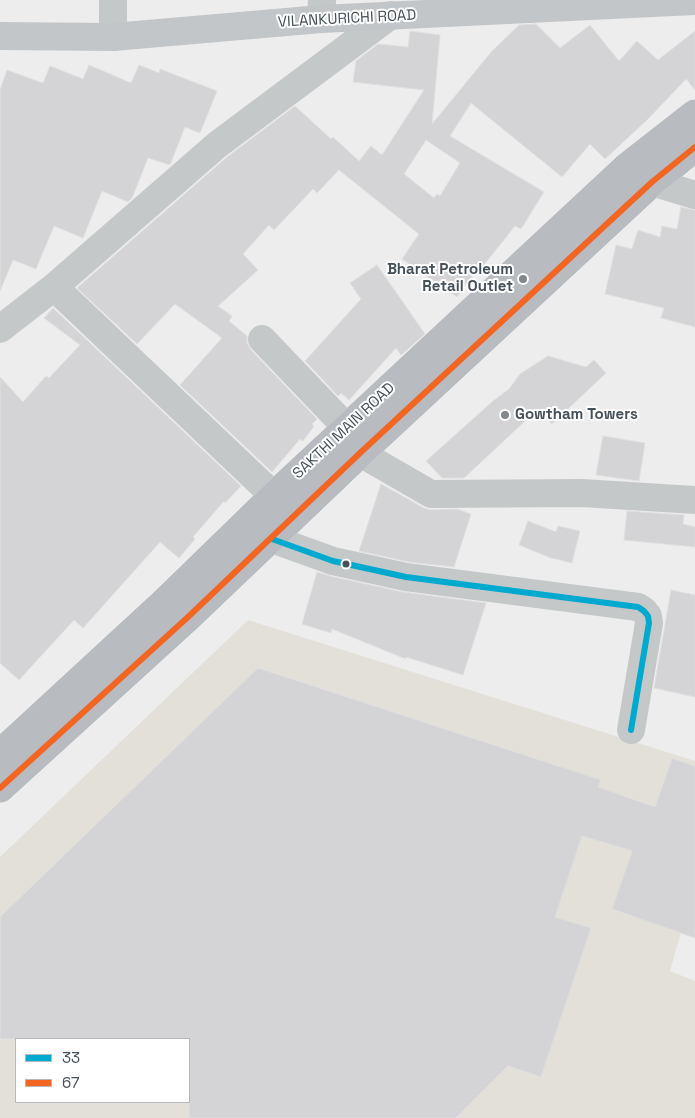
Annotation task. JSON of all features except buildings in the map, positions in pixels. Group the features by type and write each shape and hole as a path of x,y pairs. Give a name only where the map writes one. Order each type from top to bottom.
{"highway":[{"name":"SAKTHI MAIN ROAD","path":"0,754 166,602 274,496 626,168 695,114"},
{"path":"0,788 272,539 360,452 652,182 695,147"}],"main road":[{"name":"VILANKURICHI ROAD","path":"0,36 113,36 322,9 391,16 626,2 695,1"}],"street":[{"path":"113,0 113,36"},
{"path":"0,329 54,287 217,145 391,16"},
{"path":"652,182 695,195"},
{"path":"54,287 274,496"},
{"path":"262,339 347,428 360,452 431,494 582,493 695,500"},
{"path":"272,539 333,561 406,577 638,607 644,610 648,616 649,623 631,730"}],"shaded area":[{"path":"248,620 695,761 695,882 670,971 695,981 695,1118 0,1118 0,857"}],"transit line":[{"name":"67","path":"0,788 188,617 360,453 652,182 695,147"},
{"name":"33","path":"272,539 333,561 406,577 638,607 648,616 649,623 631,730"}],"place":[{"name":"Bharat Petroleum Retail Outlet","path":"523,279"},
{"name":"Gowtham Towers","path":"505,415"}]}
